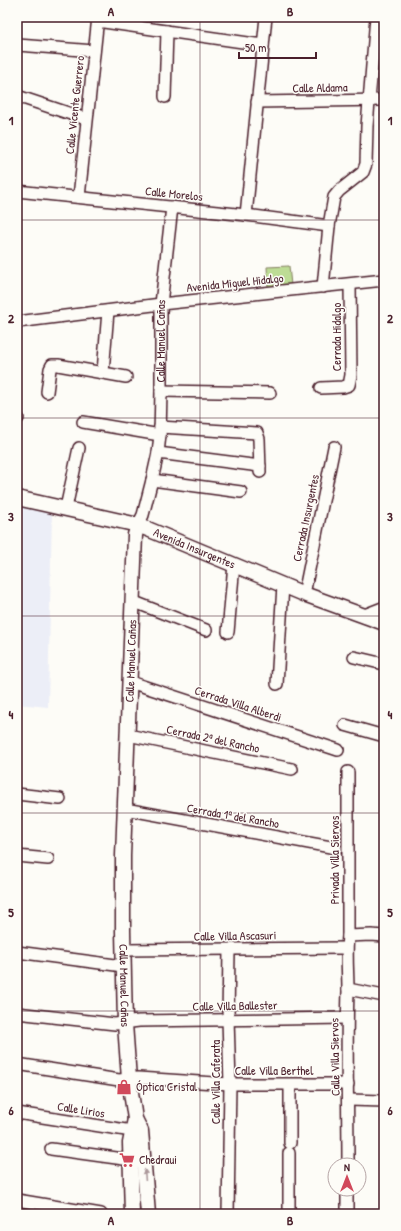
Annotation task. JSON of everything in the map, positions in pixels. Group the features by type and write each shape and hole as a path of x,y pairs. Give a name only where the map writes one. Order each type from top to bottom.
{"street":[{"path":"246,215 266,17"},
{"path":"323,287 329,226 334,197 339,191 363,172 364,168 376,17"},
{"path":"97,19 263,45"},
{"name":"Calle Vicente Guerrero","path":"78,196 97,19"},
{"path":"165,97 167,31"},
{"path":"18,45 94,51"},
{"path":"17,96 86,119"},
{"name":"Calle Aldama","path":"257,102 384,100"},
{"name":"Calle Morelos","path":"17,190 246,215 329,226"},
{"name":"Calle Manuel Cañas","path":"148,1214 129,1079 125,1024 123,950 125,809 135,535 143,515 158,453 161,391 161,304 172,207"},
{"name":"Avenida Miguel Hidalgo","path":"17,322 161,304 350,285 384,280"},
{"name":"Cerrada Hidalgo","path":"321,388 343,387 349,385 351,375 350,285"},
{"path":"103,372 108,311"},
{"path":"47,392 50,369 52,365 103,372 126,377"},
{"path":"161,391 270,393"},
{"path":"83,422 160,431 257,433 259,439 260,469 158,453"},
{"name":"Cerrada Insurgentes","path":"304,594 334,447"},
{"path":"66,508 79,448"},
{"path":"152,480 241,492"},
{"name":"Avenida Insurgentes","path":"17,498 138,525 304,594 384,623"},
{"path":"228,632 234,564"},
{"path":"277,684 283,585"},
{"path":"132,601 206,630"},
{"path":"366,616 384,609"},
{"path":"354,657 384,664"},
{"name":"Cerrada Villa Alberdi","path":"130,682 338,750"},
{"path":"345,725 384,736"},
{"name":"Cerrada 2ª del Rancho","path":"128,735 292,770"},
{"name":"Privada Villa Siervos","path":"346,948 348,936 348,772"},
{"path":"17,794 60,799"},
{"name":"Cerrada 1ª del Rancho","path":"125,809 336,848"},
{"path":"17,856 48,859"},
{"path":"348,936 384,936"},
{"name":"Calle Villa Ascasuri","path":"123,950 346,948"},
{"name":"Calle Villa Siervos","path":"346,948 348,989 348,1157"},
{"name":"Calle Villa Caferata","path":"228,1214 230,1084 228,1019 229,950"},
{"path":"17,952 123,966"},
{"path":"348,989 384,996"},
{"name":"Calle Villa Ballester","path":"17,1013 115,1024 125,1024 139,1020 347,1018"},
{"name":"Calle Villa Berthel","path":"17,1064 119,1080 138,1078 230,1084 348,1084"},
{"path":"289,1214 290,1085"},
{"path":"348,1100 384,1101"},
{"name":"Calle Lirios","path":"17,1113 136,1127"},
{"name":"Calle Manuel Cañas","path":"132,1214 130,1143 136,1127"},
{"path":"51,1149 131,1160"},
{"path":"347,1197 347,1214"},
{"path":"17,1200 101,1214"}],"shaded area":[{"path":"17,503 52,510 48,707 17,704"}],"green space":[{"path":"289,266 291,285 268,287 267,267"}],"place":[{"name":"Óptica Cristal","path":"124,1087"},
{"name":"Chedraui","path":"127,1160"}]}
